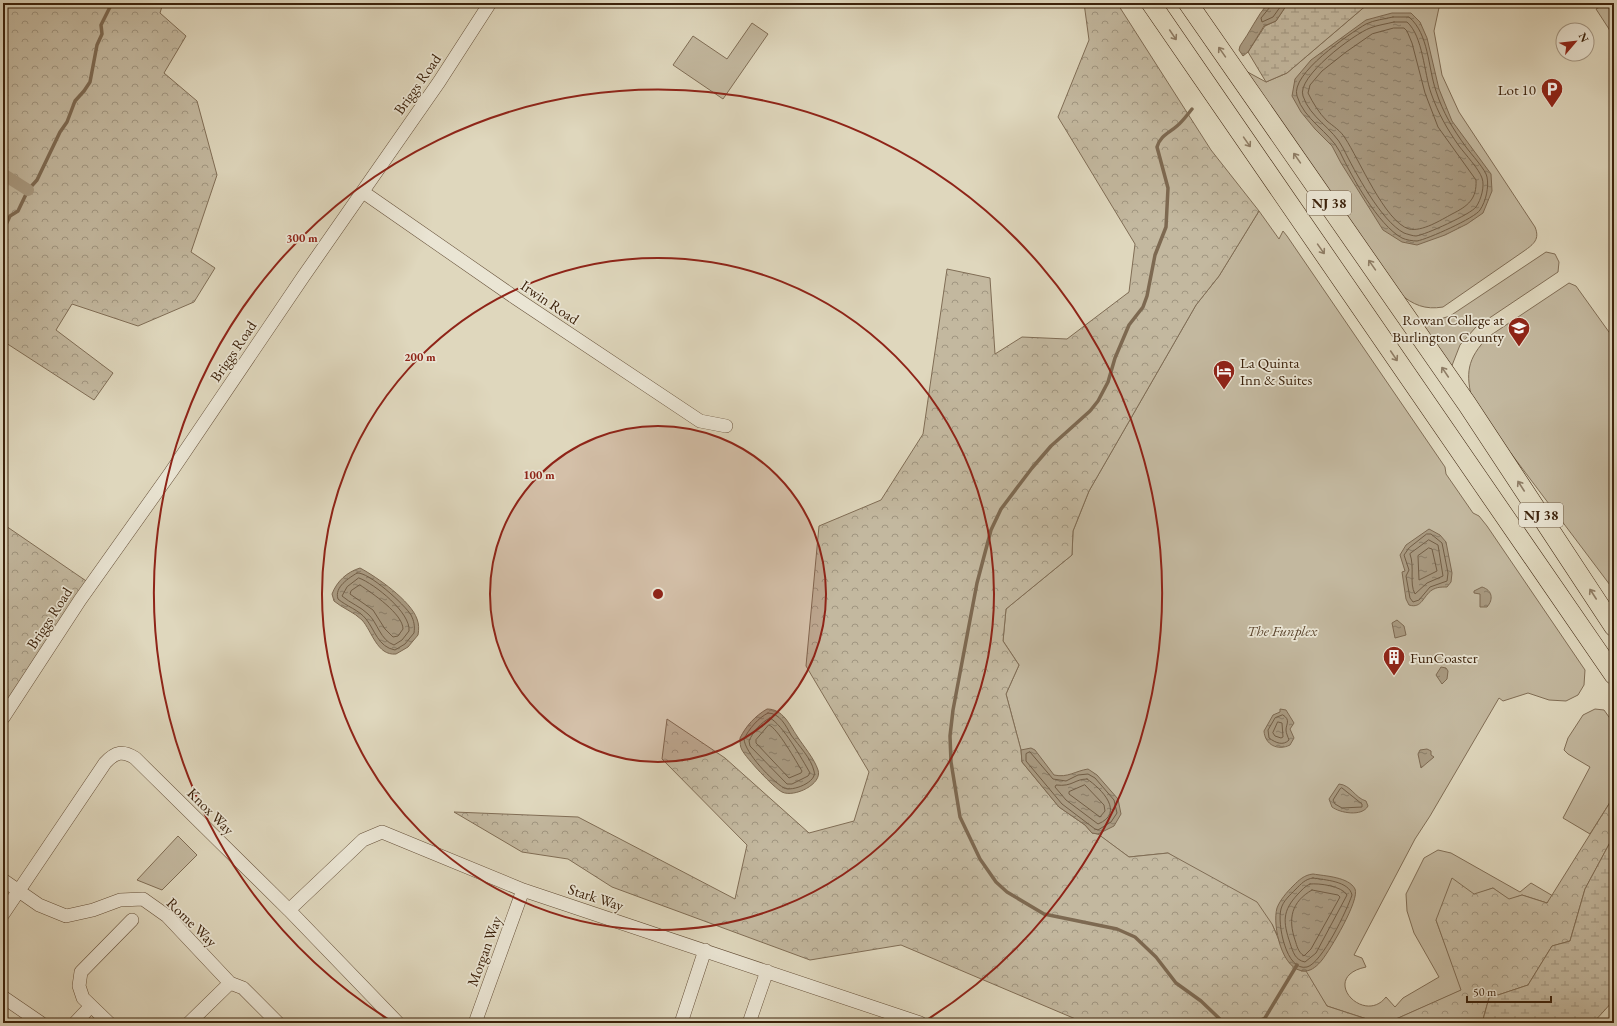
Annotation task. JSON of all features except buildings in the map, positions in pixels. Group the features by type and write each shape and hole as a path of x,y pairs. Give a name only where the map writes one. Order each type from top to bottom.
{"highway":[{"name":"NJ 38","path":"1151,3 1614,675"},
{"name":"NJ 38","path":"1188,3 1463,398 1614,627"}],"street":[{"name":"Briggs Road","path":"3,718 80,600 171,472 439,82 490,3"},
{"name":"Irwin Road","path":"363,192 517,299 700,421 726,426"},
{"name":"Knox Way","path":"18,892 105,763 111,756 120,752 128,754 135,758 289,910 398,1023"},
{"name":"Stark Way","path":"289,910 363,840 382,832 523,890 920,1023"},
{"name":"Rome Way","path":"3,880 18,892 40,905 66,916 93,910 120,900 143,899 167,916 230,983 243,988 278,1023"},
{"name":"Morgan Way","path":"475,1023 523,890"},
{"path":"3,914 18,892"},
{"path":"109,1023 82,998 79,986 81,972 132,920"},
{"path":"681,1023 705,950"},
{"path":"749,1023 767,971"},
{"path":"189,1023 230,983"},
{"path":"3,997 41,1023"},
{"path":"74,1023 91,1006"}],"green space":[{"path":"3,3 163,3 160,13 186,36 164,73 197,101 217,175 191,252 215,268 194,302 138,326 72,304 56,330 113,373 94,400 6,343 3,346 3,193 5,189 3,187"},
{"path":"1084,3 1117,3 1211,150 1259,211 1219,276 1196,305 1089,491 1073,531 1072,555 1006,609 1003,641 1019,665 1006,694 1021,750 1022,762 1059,807 1085,825 1092,833 1098,834 1129,857 1168,853 1257,902 1272,924 1281,945 1301,971 1306,971 1327,1006 1379,1023 1085,1023 901,945 810,960 612,887 568,859 522,852 454,812 578,817 735,899 747,845 662,759 667,719 725,758 809,833 854,821 869,772 806,666 819,526 881,500 923,434 947,269 990,278 995,354 1022,337 1067,339 1129,292 1135,244 1058,117 1089,40"},
{"path":"1288,3 1369,3 1287,73 1266,82 1248,52 1265,26 1276,21"},
{"path":"1369,3 1440,3 1434,31 1442,75 1459,112 1535,227 1537,235 1531,246 1443,307 1430,308 1420,306 1409,301 1399,293 1242,69 1266,82 1287,73"},
{"path":"1607,3 1614,3 1614,44 1609,29 1596,9"},
{"path":"752,23 768,34 723,99 673,65 693,36 727,59"},
{"name":"The Funplex","path":"1259,211 1279,239 1283,231 1287,236 1445,467 1446,474 1473,513 1479,516 1487,526 1585,670 1584,685 1578,695 1566,701 1549,700 1528,693 1503,701 1499,698 1415,839 1354,955 1362,958 1366,967 1352,972 1346,980 1345,989 1350,997 1357,1003 1367,1006 1377,1004 1386,997 1395,1007 1403,998 1439,977 1414,933 1407,911 1406,894 1424,858 1438,850 1451,853 1520,892 1531,883 1553,896 1547,903 1522,895 1509,900 1493,888 1474,895 1436,920 1462,990 1387,1023 1379,1023 1327,1006 1277,932 1277,935 1272,924 1168,853 1129,857 1103,838 1091,837 1021,750 1006,694 1019,665 1003,641 1006,609 1072,555 1073,531 1089,491 1196,305 1219,276"},
{"path":"1546,252 1555,254 1559,262 1558,272 1476,327 1460,345 1451,368 1418,319 1437,320 1450,316"},
{"path":"1569,283 1576,286 1614,339 1614,577 1610,585 1473,403 1470,392 1469,375 1472,360 1476,352 1488,337"},
{"path":"3,524 95,587 3,719"},
{"path":"1595,709 1604,710 1614,724 1614,796 1590,834 1563,818 1590,767 1564,750 1568,738 1583,715"},
{"path":"1614,796 1614,835 1585,889 1570,941 1552,946 1528,985 1489,998 1482,1023 1387,1023 1461,990 1436,920 1452,878 1474,894 1493,888 1509,899 1522,895 1547,903"},
{"path":"1614,835 1614,1000 1593,1023 1482,1023 1489,998 1528,985 1552,946 1570,941 1585,889"},
{"path":"178,836 197,855 162,890 137,880"}],"water":[{"path":"1268,3 1288,3 1276,21 1264,26 1248,52 1243,56 1239,50 1240,46 1260,13"},
{"path":"1392,13 1411,13 1420,22 1427,38 1439,89 1452,121 1491,174 1492,191 1483,213 1467,224 1445,235 1417,245 1402,242 1383,230 1332,146 1301,112 1292,96 1295,79 1311,60 1366,20"},
{"path":"1429,529 1440,535 1446,542 1452,573 1451,582 1447,587 1439,587 1432,590 1420,604 1413,606 1409,605 1406,599 1402,572 1405,571 1400,555 1406,545"},
{"path":"360,568 384,583 401,597 414,612 417,619 419,627 418,635 408,647 396,654 389,654 384,651 376,642 362,620 334,601 332,594 340,581 347,575"},
{"path":"1482,587 1488,590 1491,595 1491,601 1487,607 1480,607 1480,594 1474,593 1474,591"},
{"path":"1397,620 1404,626 1406,635 1395,638 1392,623"},
{"path":"1441,667 1446,668 1448,671 1447,679 1442,684 1436,675"},
{"path":"767,709 781,714 785,718 818,770 816,780 812,785 800,791 793,793 782,792 754,766 741,749 740,738 745,729 755,718"},
{"path":"1280,709 1286,710 1294,723 1290,729 1294,738 1290,745 1285,747 1273,746 1267,740 1264,731 1273,715 1280,712"},
{"path":"1031,748 1035,750 1054,775 1063,776 1088,769 1097,775 1118,799 1121,814 1114,826 1098,834 1092,833 1085,825 1059,807 1022,762 1021,750"},
{"path":"1427,749 1431,751 1431,755 1434,757 1421,768 1418,754 1420,750"},
{"path":"1339,784 1347,787 1366,801 1368,806 1361,812 1356,813 1340,811 1332,807 1329,799"},
{"path":"1313,874 1336,878 1348,882 1355,889 1355,895 1349,914 1326,955 1315,967 1305,971 1297,969 1290,964 1285,956 1280,946 1276,916 1278,905 1288,891 1302,878"}],"waterway":[{"path":"3,231 10,216 18,211 28,190 37,180 60,132 67,122 75,101 90,82 97,45 102,34 101,25 112,3"},
{"path":"1192,109 1183,120 1158,143 1157,147 1168,188 1166,227 1155,255 1147,296 1143,307 1129,325 1115,358 1108,382 1098,401 1090,411 1051,446 1032,468 1001,509 991,530 977,583 953,710 950,736 951,762 960,817 980,859 996,882 1007,892 1044,914 1117,929 1135,937 1156,957 1176,983 1201,1001 1224,1023"},
{"path":"3,174 28,190"},
{"path":"1223,1021 1261,1020 1265,1018 1297,965"},
{"path":"1610,1023 1614,1019"}],"place":[{"name":"Lot 10","path":"1552,108"},
{"name":"Rowan College at Burlington County","path":"1519,348"},
{"name":"La Quinta Inn & Suites","path":"1224,390"},
{"name":"FunCoaster","path":"1394,676"}]}
